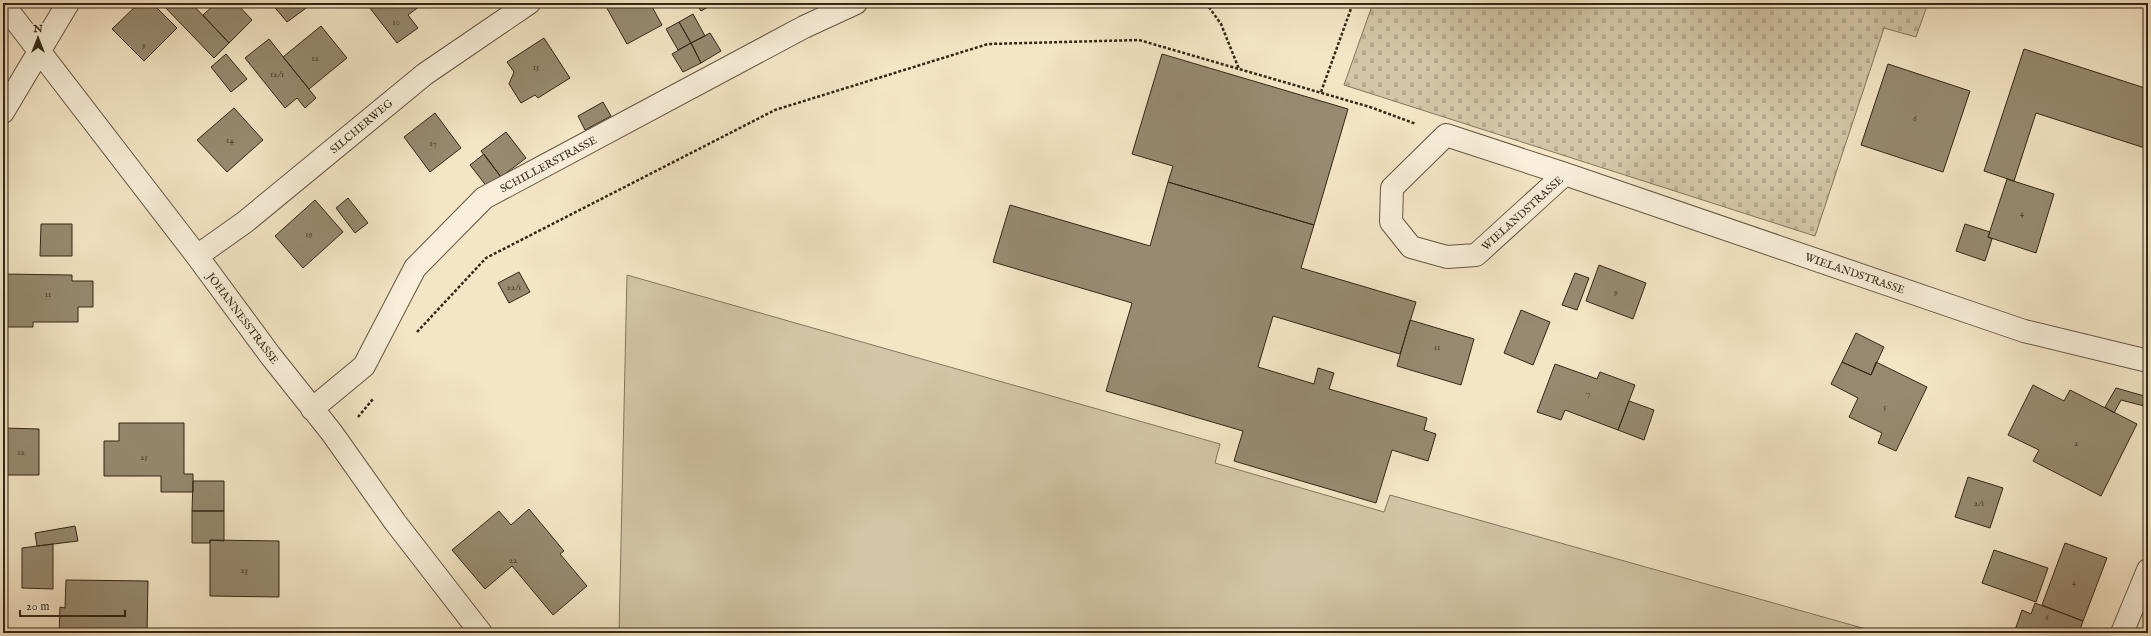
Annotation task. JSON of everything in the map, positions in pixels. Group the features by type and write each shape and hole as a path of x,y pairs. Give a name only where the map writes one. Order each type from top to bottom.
{"street":[{"path":"3,112 39,49 68,3"},
{"name":"SILCHERWEG","path":"196,256 245,222 425,74 529,3"},
{"name":"SCHILLERSTRASSE","path":"312,409 364,366 415,268 484,198 804,27 856,3"},
{"name":"JOHANNESSTRASSE","path":"3,4 39,49 335,438 395,522 481,633"},
{"name":"WIELANDSTRASSE","path":"1565,174 1476,255 1447,257 1411,247 1391,222 1392,188 1446,135 1565,174 2024,332 2148,362"},
{"path":"2122,633 2148,570"}],"path":[{"path":"1206,3 1221,24 1239,69"},
{"path":"1321,92 1353,3"},
{"path":"413,338 486,258 775,110 988,44 1139,40 1370,107 1446,135"},
{"path":"335,438 366,409 375,396"}],"green space":[{"path":"1373,3 1928,3 1916,37 1884,28 1815,236 1344,85"},
{"path":"627,275 1220,444 1215,463 1384,512 1390,495 1880,633 619,633"}],"building":[{"path":"139,3 152,3 177,28 144,61 112,29"},
{"path":"161,3 191,3 229,43 214,58"},
{"path":"216,3 236,3 252,20 229,43 203,15"},
{"path":"271,3 313,3 287,22"},
{"path":"366,3 424,3 408,15 418,28 397,43"},
{"path":"604,3 650,3 662,25 627,44"},
{"path":"696,3 715,3 701,11"},
{"path":"693,14 705,36 691,43 679,22"},
{"path":"679,22 691,43 678,50 666,29"},
{"path":"321,26 347,58 309,89 283,57"},
{"path":"710,33 721,51 701,63 691,43"},
{"path":"544,38 570,78 538,98 535,95 521,103 509,84 514,72 507,62"},
{"path":"269,39 316,98 305,108 297,98 285,108 245,58"},
{"path":"691,43 701,63 683,72 672,54"},
{"path":"2024,49 2148,89 2148,149 2036,113 2014,181 1984,171"},
{"path":"226,54 247,79 231,92 211,67"},
{"path":"1162,54 1348,109 1314,225 1168,182 1173,166 1132,154"},
{"path":"1888,64 1970,91 1943,172 1861,145"},
{"path":"603,102 611,116 585,130 578,116"},
{"path":"234,108 263,140 227,172 197,140"},
{"path":"435,113 461,148 430,172 404,137"},
{"path":"506,132 526,158 501,177 481,151"},
{"path":"484,154 501,177 488,188 470,165"},
{"path":"2007,179 2054,194 2036,253 1988,237"},
{"path":"1168,182 1314,225 1301,268 1416,302 1400,354 1273,316 1258,367 1314,384 1318,368 1334,373 1329,389 1427,418 1424,430 1436,434 1428,461 1392,450 1376,503 1234,461 1243,431 1106,391 1132,303 993,262 1010,205 1150,246"},
{"path":"348,198 368,223 355,233 336,208"},
{"path":"315,200 343,232 303,268 275,236"},
{"path":"41,224 72,224 72,256 40,256"},
{"path":"1965,224 1990,232 1988,237 1992,239 1985,261 1956,251"},
{"path":"1599,265 1646,283 1633,319 1586,301"},
{"path":"519,272 530,292 509,303 498,283"},
{"path":"1575,273 1589,278 1577,310 1562,305"},
{"path":"3,274 72,275 72,281 93,281 93,307 78,307 78,322 33,322 33,327 3,327"},
{"path":"1521,310 1550,322 1533,365 1504,353"},
{"path":"1410,320 1474,339 1461,385 1397,366"},
{"path":"1856,333 1884,347 1871,375 1842,362"},
{"path":"1842,362 1871,375 1876,362 1927,387 1896,451 1878,443 1882,433 1849,417 1858,398 1831,384"},
{"path":"1555,364 1597,379 1600,372 1635,385 1618,430 1565,410 1561,420 1537,412"},
{"path":"2033,385 2064,401 2070,390 2137,424 2101,496 2033,461 2039,450 2008,435"},
{"path":"2116,388 2148,397 2148,407 2121,400 2114,413 2105,407"},
{"path":"1629,401 1654,410 1644,440 1618,430"},
{"path":"119,423 184,423 184,474 193,474 193,492 161,492 161,476 104,476 104,441 119,441"},
{"path":"3,428 39,429 39,475 3,475"},
{"path":"1968,477 2003,488 1990,528 1955,517"},
{"path":"193,481 224,481 224,511 192,511"},
{"path":"529,509 564,551 560,554 587,586 553,615 512,566 485,589 452,550 499,511 511,525"},
{"path":"192,511 224,511 224,541 210,540 210,543 192,543"},
{"path":"75,526 78,541 37,546 35,533"},
{"path":"210,540 279,541 279,597 210,596"},
{"path":"2065,543 2107,558 2083,621 2042,605"},
{"path":"53,544 53,589 22,588 22,548"},
{"path":"1994,550 2048,568 2036,602 1982,583"},
{"path":"66,580 148,581 147,633 59,633 60,607 65,608"},
{"path":"2035,603 2083,621 2079,633 2014,633 2022,610 2031,614"}]}
